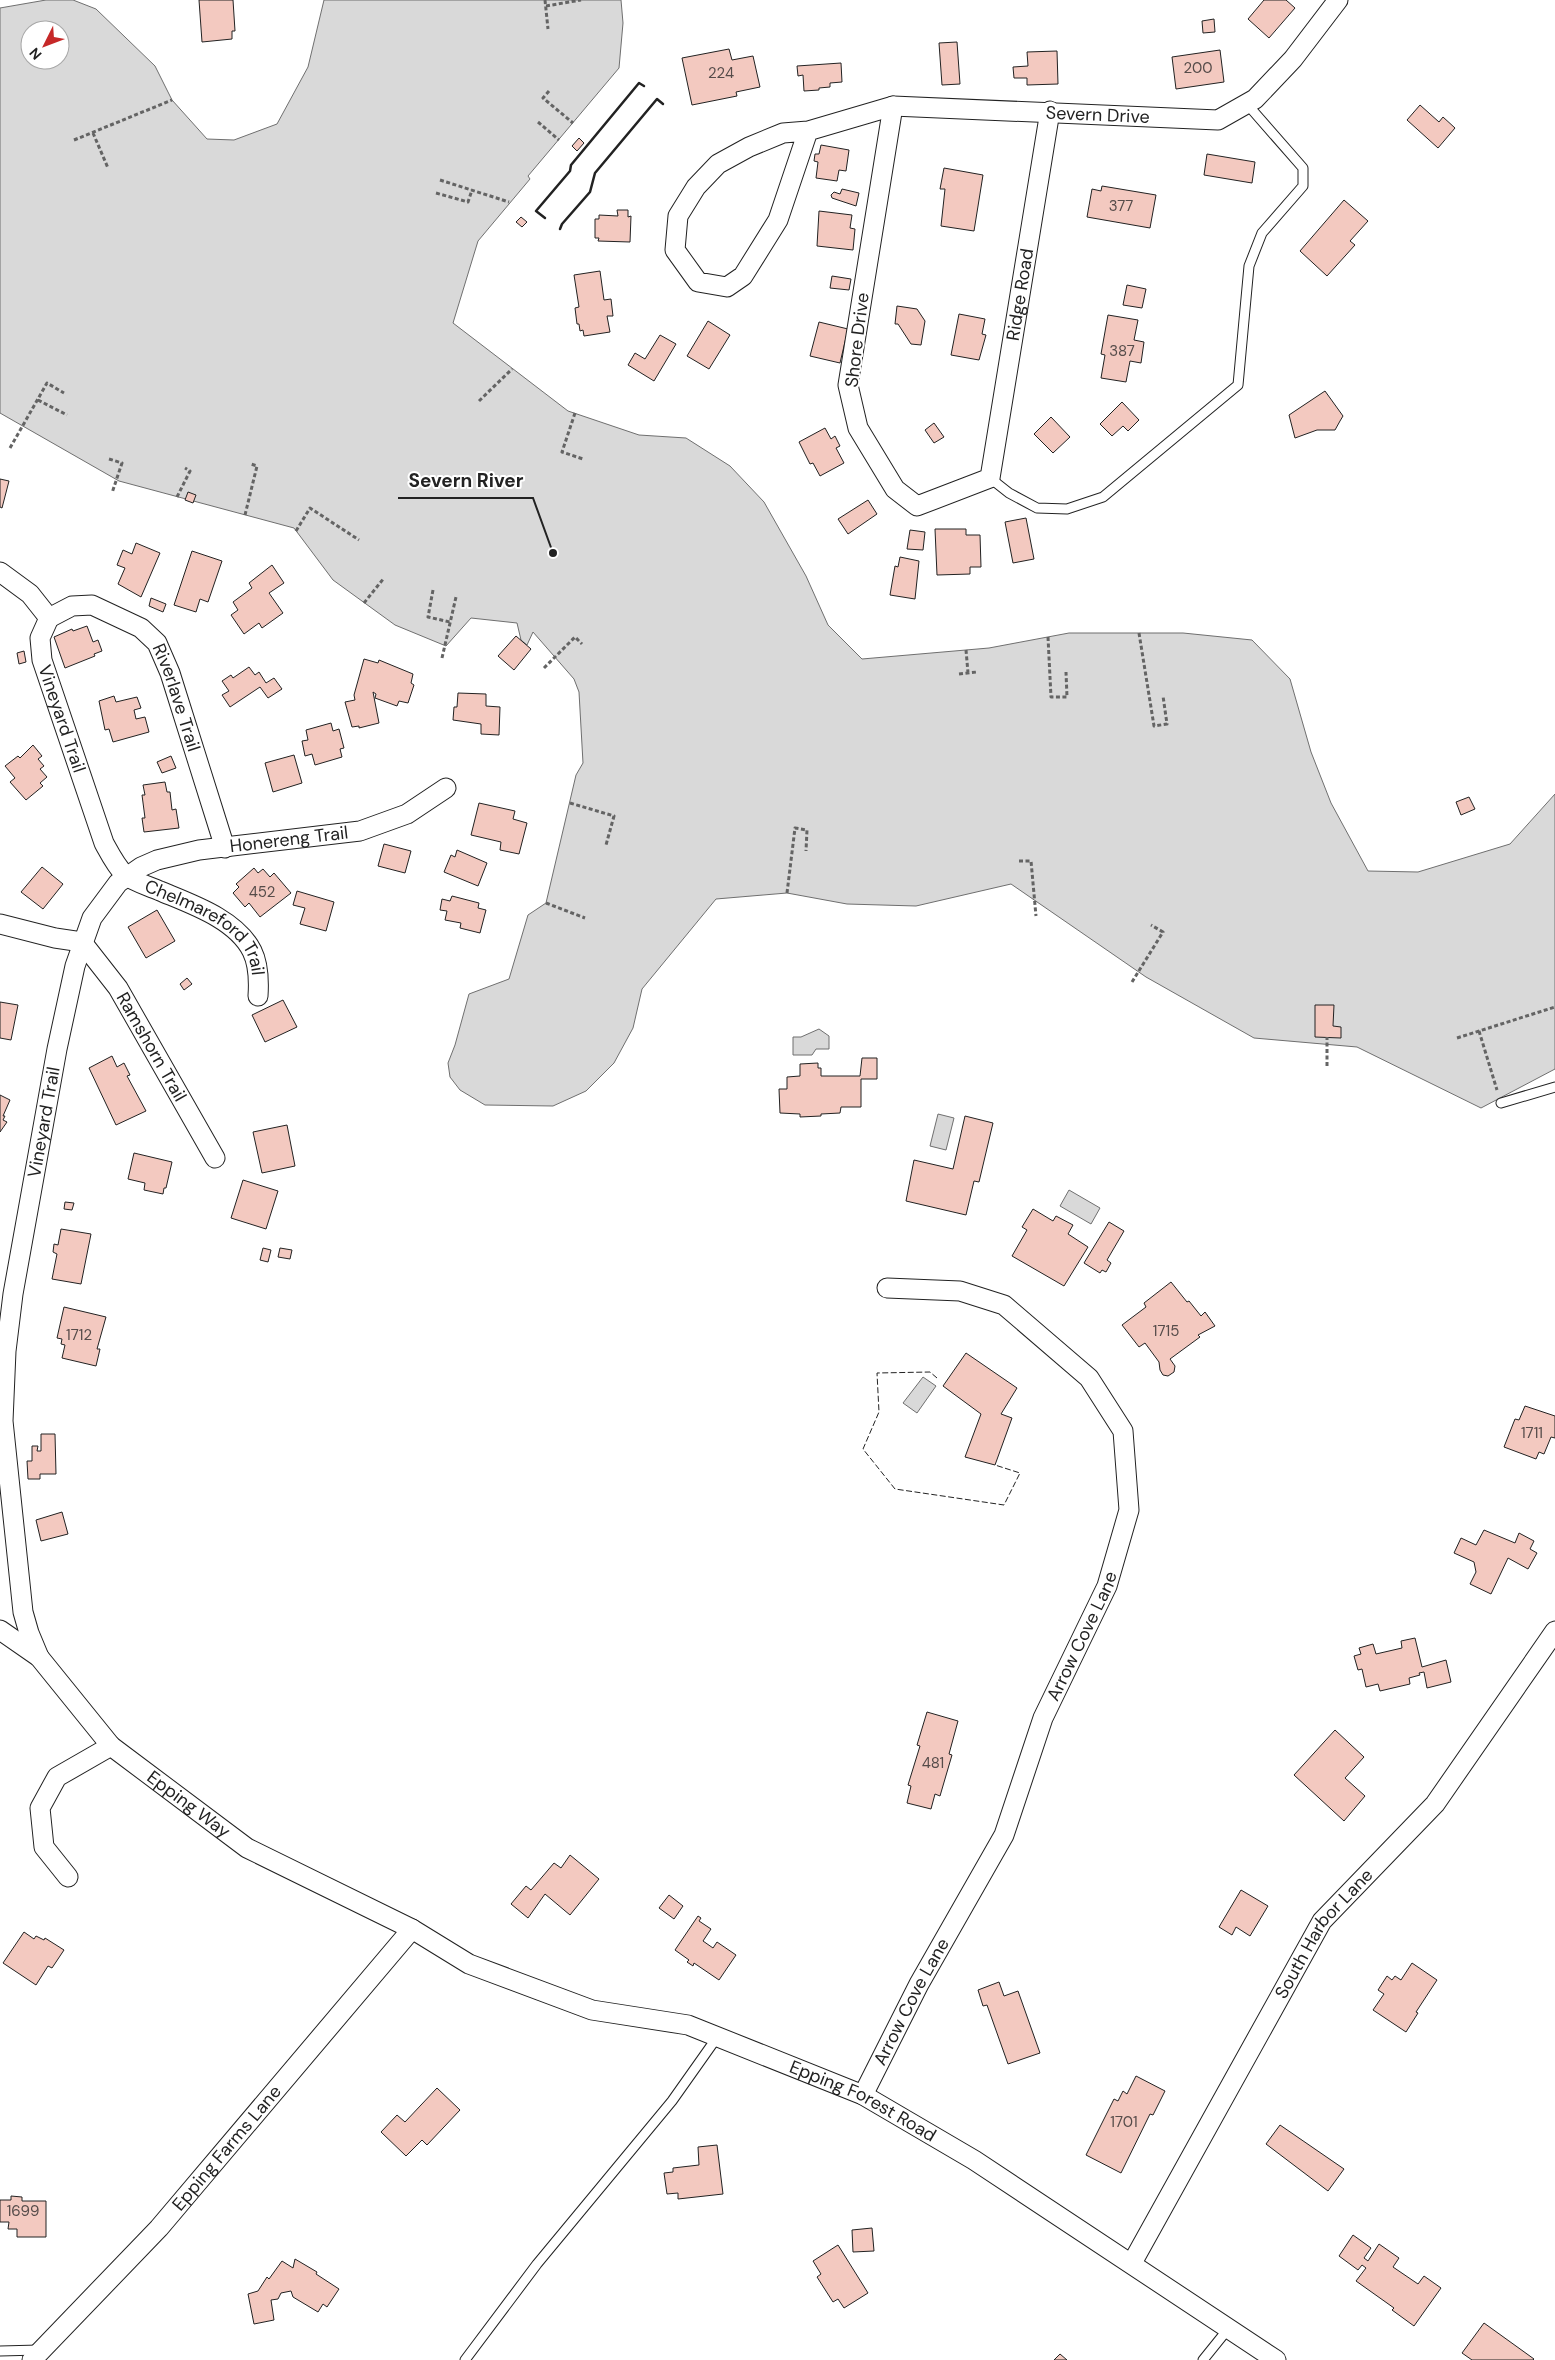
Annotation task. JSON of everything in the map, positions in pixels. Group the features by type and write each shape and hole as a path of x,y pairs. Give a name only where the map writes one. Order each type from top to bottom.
{"street":[{"name":"Severn Drive","path":"808,131 778,220 744,276 727,287 698,282 675,250 678,216 696,187 718,164 748,147 783,134 808,131 893,106 1050,111 1218,120 1255,99 1293,59 1338,0"},
{"name":"Shore Drive","path":"893,106 848,385 858,428 895,489 917,506 990,478"},
{"name":"Ridge Road","path":"990,478 1050,111"},
{"path":"0,572 30,594 49,618"},
{"name":"Riverlave Trail","path":"49,618 72,606 92,606 141,628 158,643 174,682 225,848"},
{"name":"Vineyard Trail","path":"39,1657 29,1634 23,1612 6,1461 3,1394 14,1285 57,1049 75,966 92,918 104,898 126,876 114,861 104,843 42,660 40,638 49,618"},
{"name":"Honereng Trail","path":"126,876 141,867 170,856 360,831 407,814 446,788"},
{"name":"Chelmareford Trail","path":"126,876 216,917 237,933 246,942 256,960 259,977 258,996"},
{"path":"0,924 55,938 82,942"},
{"name":"Ramshorn Trail","path":"82,942 118,988 215,1158"},
{"name":"Arrow Cove Lane","path":"863,2095 919,1984 1004,1835 1043,1718 1107,1586 1129,1510 1123,1431 1089,1378 1004,1305 960,1291 886,1288"},
{"name":"Epping Way","path":"0,1630 39,1657 111,1746 247,1848 412,1929"},
{"name":"South Harbor Lane","path":"1132,2262 1322,1921 1437,1802 1555,1631"},
{"path":"68,1877 44,1847 40,1808 57,1777 111,1746"},
{"name":"Epping Forest Road","path":"412,1929 469,1964 592,2010 688,2025 863,2095 974,2160 1132,2262 1276,2360"},
{"name":"Epping Farms Lane","path":"37,2355 159,2228 412,1929"}],"lane":[{"path":"990,478 1009,493 1037,508 1067,509 1103,497 1133,475 1238,385 1249,266 1262,233 1302,186 1303,168 1247,104"},
{"path":"1501,1103 1555,1088"},
{"path":"465,2360 543,2256 672,2101 719,2036"},
{"path":"1203,2360 1228,2329"},
{"path":"0,2351 37,2355"}],"path":[{"path":"546,0 548,29"},
{"path":"546,6 581,0"},
{"path":"549,91 543,98 573,123"},
{"path":"74,140 172,100"},
{"path":"538,122 558,140"},
{"path":"93,132 108,168"},
{"path":"440,180 509,202"},
{"path":"436,193 468,202 472,190"},
{"path":"479,400 512,369"},
{"path":"10,448 47,383 64,393"},
{"path":"38,400 67,415"},
{"path":"576,413 562,452 583,459"},
{"path":"109,459 122,463 112,493"},
{"path":"245,516 257,466 251,464"},
{"path":"177,497 190,471 185,468"},
{"path":"296,531 310,508 359,540"},
{"path":"364,603 384,578"},
{"path":"433,590 428,617 450,622"},
{"path":"442,658 456,596"},
{"path":"1139,633 1154,726 1167,724 1163,696"},
{"path":"544,668 575,637 582,644"},
{"path":"1048,637 1051,697 1067,697 1066,672"},
{"path":"966,650 968,673"},
{"path":"959,674 977,672"},
{"path":"570,803 614,816 606,845"},
{"path":"787,893 795,828 807,830 806,851"},
{"path":"1019,862 1031,861 1036,916"},
{"path":"546,903 585,918"},
{"path":"1132,982 1163,932 1151,925"},
{"path":"1457,1038 1555,1007"},
{"path":"1479,1031 1501,1103"},
{"path":"1327,1038 1327,1066"}],"shaded area":[{"path":"46,0 73,0 96,9 155,66 172,100 207,139 234,140 277,124 308,67 324,0 621,0 623,23 619,68 528,176 530,179 478,241 453,323 568,411 639,435 686,438 730,466 764,502 806,576 828,625 862,659 989,648 1069,633 1183,633 1252,640 1290,679 1311,752 1331,803 1368,871 1418,872 1510,844 1555,794 1555,1069 1481,1108 1357,1047 1254,1038 1146,977 1011,884 916,906 847,904 787,893 716,899 642,989 633,1028 614,1063 586,1091 553,1106 485,1105 460,1090 450,1077 448,1063 469,994 509,979 528,915 546,903 576,775 583,763 579,692 574,679 533,632 527,645 521,640 517,623 471,618 446,646 395,625 333,580 294,528 119,481 0,413 0,8"},
{"path":"819,1029 829,1036 829,1049 816,1049 812,1055 793,1055 793,1037 801,1037"},
{"path":"938,1114 954,1118 946,1150 930,1146"},
{"path":"1069,1190 1100,1208 1091,1224 1060,1206"},
{"path":"923,1377 936,1386 917,1413 903,1403"}],"building":[{"path":"199,0 233,0 235,31 232,31 232,39 202,42"},
{"path":"1264,0 1286,0 1295,8 1269,38 1248,19"},
{"path":"1214,19 1215,32 1203,33 1202,21"},
{"path":"957,42 960,84 942,85 939,43"},
{"path":"729,49 732,60 753,56 760,87 736,92 737,96 692,105 682,58"},
{"path":"1220,50 1224,82 1176,89 1172,57"},
{"path":"1057,51 1058,84 1027,85 1027,78 1014,78 1013,67 1028,66 1027,52"},
{"path":"841,63 842,82 830,83 830,87 819,88 819,90 804,91 803,75 798,76 797,66"},
{"path":"1420,105 1439,122 1443,117 1455,128 1438,148 1407,120"},
{"path":"579,138 584,143 577,151 572,146"},
{"path":"821,145 849,150 846,171 839,170 837,181 816,178 818,162 814,161 815,154 819,154"},
{"path":"1207,154 1255,162 1252,183 1204,175"},
{"path":"944,168 983,175 974,231 941,226 945,189 940,189"},
{"path":"1102,186 1156,195 1150,228 1087,217 1092,189 1101,191"},
{"path":"842,189 859,193 856,206 832,198 831,195 834,192 840,194"},
{"path":"1344,200 1368,221 1350,241 1355,245 1327,276 1300,251"},
{"path":"617,210 628,210 628,217 631,216 630,242 598,241 599,238 595,238 595,219 599,219 599,215 618,216"},
{"path":"819,211 852,215 850,228 855,229 853,250 817,246"},
{"path":"521,217 527,222 522,227 516,222"},
{"path":"600,271 604,300 611,299 613,316 607,316 610,332 584,336 583,330 580,331 579,324 577,324 575,308 579,307 574,275"},
{"path":"832,276 851,279 849,290 830,288"},
{"path":"1127,285 1146,289 1142,308 1123,305"},
{"path":"897,306 917,309 925,321 921,345 911,344 898,324 895,324"},
{"path":"959,314 985,319 982,334 986,335 979,360 951,355"},
{"path":"1108,315 1138,320 1134,340 1144,342 1141,363 1130,361 1126,382 1101,378 1105,355 1101,354"},
{"path":"708,321 730,335 709,369 687,356"},
{"path":"819,322 848,329 840,363 810,356"},
{"path":"660,335 676,344 654,381 628,365 635,353 645,359"},
{"path":"1325,391 1343,416 1335,430 1317,430 1295,438 1289,415"},
{"path":"1122,402 1139,420 1128,431 1123,426 1112,436 1100,424"},
{"path":"1051,417 1070,437 1053,453 1034,434"},
{"path":"934,423 944,437 934,443 925,430"},
{"path":"825,428 831,439 835,436 840,446 836,448 844,463 820,476 813,463 810,464 799,442"},
{"path":"0,479 9,481 2,508 0,507"},
{"path":"188,492 196,495 193,503 185,500"},
{"path":"868,500 877,514 848,534 838,519"},
{"path":"1026,518 1034,559 1013,563 1005,522"},
{"path":"935,529 966,529 966,535 980,535 981,567 970,567 970,574 937,575"},
{"path":"910,530 925,532 923,550 907,549"},
{"path":"136,543 160,553 141,597 118,584 125,568 117,565 123,550 132,554"},
{"path":"192,551 222,561 208,602 200,599 196,612 174,605"},
{"path":"900,557 919,561 915,599 890,595 895,566 898,567"},
{"path":"272,565 284,583 269,593 283,613 262,628 259,623 244,634 231,615 238,610 233,602 252,588 249,583"},
{"path":"151,598 166,604 163,612 149,606"},
{"path":"87,626 93,642 98,640 102,651 94,654 95,656 65,668 54,637 72,629 73,631"},
{"path":"516,636 531,649 514,670 498,656"},
{"path":"24,651 26,662 19,664 17,653"},
{"path":"364,659 378,663 379,660 413,674 411,683 414,685 408,703 399,701 397,706 375,698 376,694 373,692 379,723 359,728 359,726 352,727 345,702 355,700 354,695"},
{"path":"249,667 255,675 259,672 266,683 274,678 282,689 268,698 260,687 230,707 222,695 229,691 222,681 231,675 233,678"},
{"path":"458,693 486,694 486,706 500,707 499,735 481,734 481,724 453,720 454,707 457,707"},
{"path":"114,696 116,702 137,697 141,708 134,710 136,719 145,717 149,732 113,742 109,729 105,730 99,701"},
{"path":"331,723 333,731 339,729 344,748 340,749 342,757 315,765 312,754 305,756 302,741 308,740 306,730"},
{"path":"33,745 42,756 38,759 44,766 40,769 47,777 40,783 43,786 26,800 10,782 15,778 5,766 18,756 20,758"},
{"path":"294,755 302,783 273,792 265,763"},
{"path":"171,756 176,768 162,773 157,762"},
{"path":"165,782 167,792 170,792 172,810 176,809 179,828 144,832 142,818 145,818 142,795 145,795 143,785"},
{"path":"1469,797 1475,809 1461,815 1456,802"},
{"path":"479,803 515,811 513,819 527,823 519,854 500,850 501,842 471,835"},
{"path":"384,844 411,851 405,873 378,866"},
{"path":"457,850 487,863 478,886 444,872 451,855 455,857"},
{"path":"42,867 63,884 43,909 21,892"},
{"path":"254,868 258,873 263,869 270,877 274,873 291,893 260,917 249,903 245,907 233,893 239,887 236,884"},
{"path":"297,891 334,902 326,931 300,924 305,908 293,905"},
{"path":"452,896 479,903 478,908 486,910 480,933 460,928 461,923 445,920 447,911 440,910 442,899 450,901"},
{"path":"157,910 175,941 146,958 128,927"},
{"path":"187,978 192,984 184,990 180,984"},
{"path":"283,1000 297,1027 265,1042 252,1015"},
{"path":"0,1002 18,1005 11,1040 0,1038"},
{"path":"1315,1005 1334,1005 1333,1026 1341,1027 1341,1038 1315,1037"},
{"path":"112,1056 117,1067 124,1063 130,1075 127,1076 146,1111 116,1125 89,1068"},
{"path":"862,1058 877,1058 877,1079 861,1079 861,1107 841,1107 840,1113 821,1114 821,1116 800,1117 800,1114 780,1113 779,1089 787,1089 787,1077 800,1076 800,1064 818,1063 818,1068 821,1068 821,1076 860,1076"},
{"path":"0,1095 10,1100 3,1116 5,1116 3,1120 7,1122 0,1132"},
{"path":"965,1116 993,1123 979,1182 974,1181 966,1215 906,1201 914,1160 953,1169"},
{"path":"287,1125 295,1166 262,1173 253,1132"},
{"path":"134,1153 172,1162 163,1194 144,1190 145,1183 128,1179"},
{"path":"243,1180 278,1191 266,1229 231,1218"},
{"path":"65,1202 74,1203 72,1210 64,1209"},
{"path":"1033,1209 1053,1221 1056,1216 1073,1225 1068,1234 1088,1247 1064,1286 1012,1256 1027,1230 1022,1227"},
{"path":"1109,1222 1124,1231 1107,1260 1111,1263 1106,1272 1102,1270 1100,1273 1084,1263"},
{"path":"61,1229 91,1234 81,1284 52,1279 57,1254 53,1252 54,1244 58,1245"},
{"path":"263,1248 271,1250 268,1262 260,1260"},
{"path":"280,1248 292,1250 290,1259 278,1257"},
{"path":"1171,1282 1201,1316 1205,1312 1215,1326 1198,1335 1200,1337 1170,1359 1175,1366 1174,1372 1168,1376 1163,1375 1159,1362 1145,1343 1139,1347 1122,1325 1146,1307 1144,1303"},
{"path":"64,1307 106,1317 97,1349 100,1349 96,1366 62,1358 65,1345 61,1344 62,1339 57,1338"},
{"path":"966,1353 1017,1388 1001,1414 1012,1418 995,1465 965,1457 981,1414 943,1386"},
{"path":"1525,1406 1555,1416 1555,1438 1551,1437 1544,1454 1539,1452 1536,1459 1504,1447 1515,1419 1519,1420"},
{"path":"41,1434 55,1434 56,1474 40,1474 40,1479 28,1479 27,1461 32,1461 32,1446 38,1446 37,1451 41,1451"},
{"path":"62,1512 68,1534 41,1541 36,1520"},
{"path":"1484,1530 1515,1543 1519,1533 1534,1541 1530,1549 1537,1553 1528,1569 1508,1558 1491,1594 1470,1584 1476,1572 1474,1562 1454,1553 1461,1538 1476,1545"},
{"path":"1415,1638 1422,1667 1446,1660 1451,1682 1427,1688 1424,1672 1409,1678 1410,1684 1380,1691 1378,1684 1366,1687 1362,1669 1358,1670 1354,1656 1361,1654 1359,1648 1373,1644 1376,1654 1402,1648 1401,1641"},
{"path":"927,1712 958,1721 949,1754 952,1755 940,1796 935,1794 931,1809 907,1803 911,1786 908,1785 920,1746 917,1745"},
{"path":"1335,1730 1364,1757 1345,1778 1365,1796 1344,1821 1294,1775"},
{"path":"570,1855 599,1879 570,1915 545,1894 528,1918 511,1904 526,1886 531,1890 554,1863 561,1868"},
{"path":"1241,1890 1268,1906 1250,1936 1236,1927 1232,1935 1219,1927"},
{"path":"669,1895 683,1906 674,1919 659,1908"},
{"path":"698,1916 701,1918 699,1921 711,1929 703,1941 713,1948 717,1942 736,1955 719,1980 694,1963 693,1966 687,1962 689,1960 675,1950"},
{"path":"24,1932 34,1939 36,1936 44,1940 45,1938 64,1950 52,1968 48,1966 36,1985 3,1963"},
{"path":"1412,1963 1437,1980 1416,2012 1418,2013 1406,2032 1373,2010 1384,1994 1378,1990 1387,1976 1392,1980 1395,1976 1401,1980"},
{"path":"999,1982 1004,1996 1018,1991 1040,2053 1008,2064 987,2005 983,2006 978,1990"},
{"path":"1136,2076 1165,2091 1153,2115 1150,2114 1121,2173 1086,2155 1114,2099 1118,2101 1123,2091 1127,2094"},
{"path":"437,2088 460,2110 427,2145 422,2140 406,2156 381,2132 397,2115 405,2122"},
{"path":"1280,2125 1344,2169 1328,2191 1266,2144"},
{"path":"717,2145 723,2194 678,2199 678,2193 667,2194 664,2173 673,2172 673,2168 699,2165 698,2147"},
{"path":"11,2196 22,2197 22,2201 46,2201 46,2237 17,2237 17,2229 8,2229 9,2222 0,2222 0,2200 11,2200"},
{"path":"872,2228 874,2251 853,2252 852,2230"},
{"path":"1353,2235 1371,2248 1364,2258 1368,2261 1379,2244 1399,2258 1393,2267 1418,2284 1424,2276 1441,2288 1414,2326 1392,2310 1394,2308 1356,2281 1366,2268 1362,2265 1358,2270 1339,2256"},
{"path":"838,2245 868,2293 844,2308 838,2299 833,2302 817,2277 821,2274 813,2261"},
{"path":"295,2259 317,2272 316,2274 339,2289 327,2307 323,2304 318,2312 293,2297 291,2291 281,2293 278,2299 271,2300 274,2320 254,2324 248,2294 258,2291 267,2277 269,2279 282,2261 293,2268"},
{"path":"1484,2323 1534,2359 1472,2360 1462,2353"},
{"path":"1060,2354 1067,2360 1054,2360"}],"fence":[{"path":"937,1378 930,1372 877,1373 879,1412 863,1449 895,1489 1004,1505 1020,1473 995,1465"}],"wall":[{"path":"545,218 536,211 570,171 571,165 639,83 644,86"},
{"path":"560,229 562,224 590,192 595,173 657,99 663,104"}],"place":[{"name":"Severn River","path":"553,553"}]}
